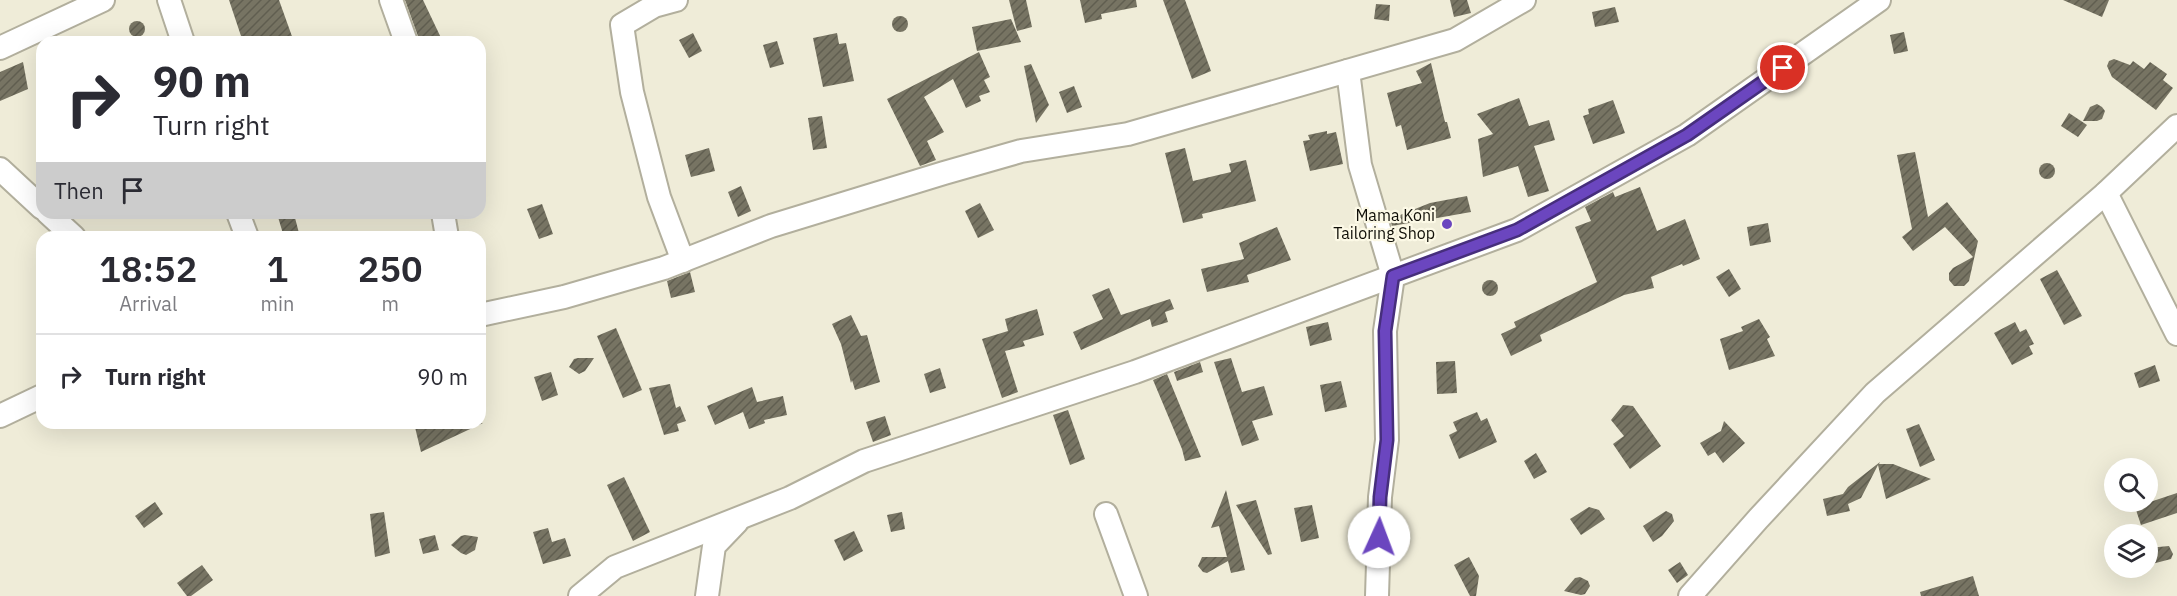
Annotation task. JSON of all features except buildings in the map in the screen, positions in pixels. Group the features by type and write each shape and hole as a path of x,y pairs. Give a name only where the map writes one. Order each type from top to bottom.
{"street":[{"path":"0,48 103,0"},
{"path":"170,0 181,36"},
{"path":"391,0 403,36"},
{"path":"676,0 654,6 622,25 633,92 659,197 682,261"},
{"path":"486,314 564,297 682,261 771,226 1021,151 1128,134 1455,40 1524,0"},
{"path":"580,596 615,567 790,498 864,461 1135,372 1517,230 1687,135 1879,0"},
{"path":"1348,71 1360,165 1393,276 1385,331 1387,440 1380,497 1377,596"},
{"path":"1690,596 1875,393 2106,193 2177,126"},
{"path":"0,170 36,203"},
{"path":"2106,193 2177,334"},
{"path":"54,219 68,231"},
{"path":"0,416 36,399"},
{"path":"1106,514 1136,596"},
{"path":"707,596 714,546 742,517"}],"place":[{"name":"Mama Koni Tailoring Shop","path":"1447,224"}],"route":[{"path":"1379,537 1380,497 1387,440 1385,331 1393,276 1517,230 1687,135 1783,68"}]}
